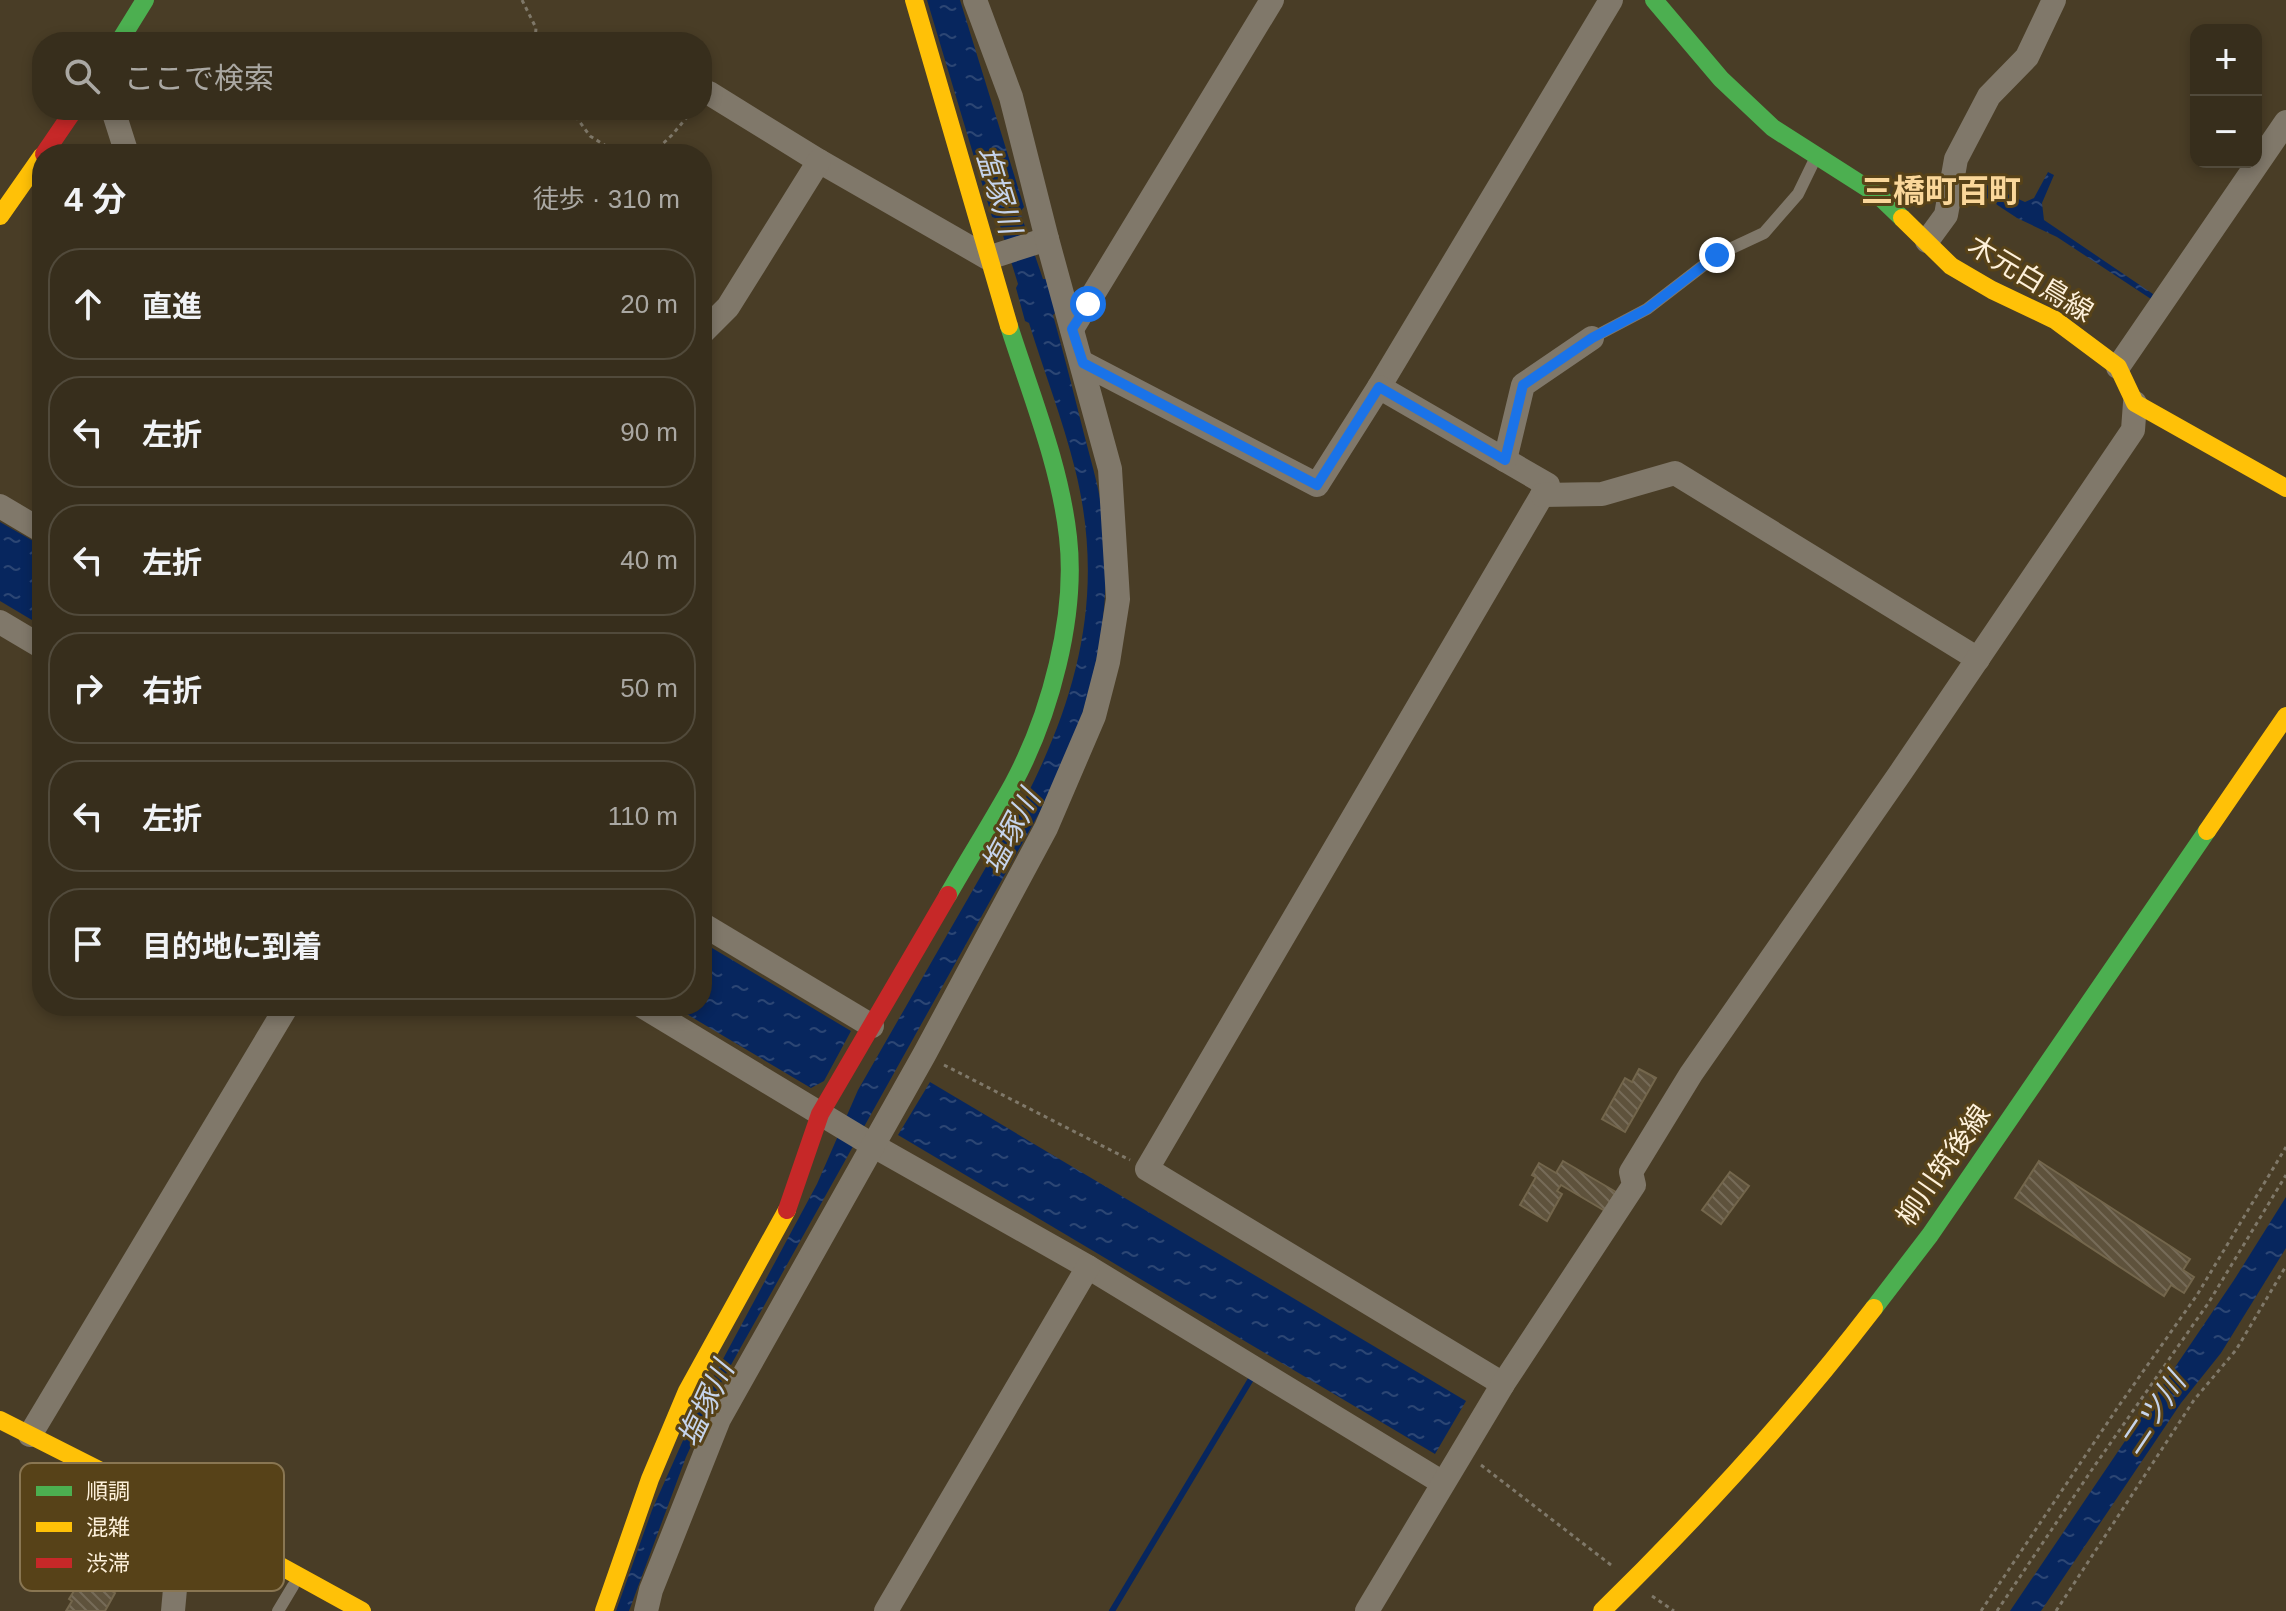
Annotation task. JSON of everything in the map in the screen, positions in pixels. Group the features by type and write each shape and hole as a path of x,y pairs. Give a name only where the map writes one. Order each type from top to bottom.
{"main road":[{"path":"125,32 145,0"},
{"path":"604,1611 650,1479 687,1391 786,1214 820,1114 1014,782 1040,723 1061,650 1070,584 1067,521 1058,478 994,256 914,0"},
{"name":"木元白鳥線","path":"1654,0 1721,79 1773,128 1878,195 1951,266 1992,290 2055,320 2118,367 2135,403"},
{"path":"51,144 67,120"},
{"path":"0,216 32,171"},
{"path":"2135,403 2286,488"},
{"name":"柳川筑後線","path":"1602,1611 1665,1549 1795,1407 1911,1260 2286,716"},
{"path":"0,1420 85,1463"},
{"path":"284,1568 362,1611"}],"street":[{"path":"646,1611 651,1590 719,1419 874,1146 1046,828 1094,716 1108,662 1118,599 1110,469 1011,97 975,0"},
{"path":"1072,329 1272,0"},
{"path":"1083,363 1317,485 1611,0"},
{"path":"1927,241 1946,215 1956,159 1989,96 2027,57 2054,0"},
{"path":"712,108 819,161 994,256 1047,239"},
{"path":"116,120 124,144"},
{"path":"2118,367 2286,122"},
{"path":"712,323 728,307 819,161"},
{"path":"1505,460 1523,385 1592,338"},
{"path":"1379,387 1548,485 1147,1169 1503,1384"},
{"path":"1367,1611 1503,1384 1634,1185 1631,1172 1691,1074 2133,430 2135,403"},
{"path":"1542,495 1602,494 1675,473 1978,659"},
{"path":"0,506 32,525"},
{"path":"0,622 32,641"},
{"path":"712,930 872,1026"},
{"path":"30,1435 281,1016"},
{"path":"658,1016 874,1146 1088,1267 1443,1483"},
{"path":"886,1611 1088,1267"},
{"path":"173,1611 175,1591"}],"lane":[{"path":"1592,338 1647,309 1717,255 1764,233 1798,194 1816,157"},
{"path":"278,1611 293,1586"}],"path":[{"path":"522,0 536,32"},
{"path":"578,120 590,136 603,144"},
{"path":"663,144 685,120"},
{"path":"924,1055 1147,1169"},
{"path":"1981,1611 2197,1295 2286,1147"},
{"path":"1997,1611 2209,1302 2286,1175"},
{"path":"2056,1611 2194,1400 2236,1350 2286,1266"},
{"path":"1462,1450 1674,1611"}],"water":[{"name":"塩塚川","path":"927,0 960,0 1024,207 1020,212 1056,312 1053,315 1103,517 1105,593 1098,654 1061,774 717,1390 686,1457 629,1611 616,1611 652,1510 701,1400 817,1184 858,1090 1025,799 1060,719 1082,639 1088,556 1075,469 1029,323 1025,321 1016,288 1018,284 998,219 992,217"},
{"path":"2048,172 2054,175 2042,203 2044,220 2153,294 2151,299 2057,237 2017,218 1961,181 1962,174 2025,202 2034,198"},
{"path":"0,522 32,540 32,620 0,601"},
{"path":"712,948 851,1031 824,1081 811,1088 690,1016 712,1016"},
{"path":"930,1082 1466,1401 1435,1454 898,1135"},
{"name":"二ツ川","path":"2286,1197 2286,1248 2221,1353 2181,1403 2041,1611 2010,1611 2234,1280"}],"building":[{"path":"1639,1069 1656,1078 1625,1132 1602,1119 1625,1078 1632,1082"},
{"path":"1563,1161 1616,1192 1605,1211 1561,1185 1557,1191 1562,1194 1547,1221 1520,1205 1536,1177 1532,1175 1539,1163 1556,1173"},
{"path":"2039,1161 2190,1259 2183,1270 2194,1277 2184,1293 2171,1285 2164,1296 2015,1198"},
{"path":"1730,1172 1749,1186 1721,1224 1702,1210"},
{"path":"74,1591 115,1593 105,1611 66,1611 72,1601 69,1599"}],"waterway":[{"path":"1112,1611 1254,1374"}],"traffic: fast":[{"path":"125,32 145,0"},
{"path":"1654,0 1721,79 1773,128 1878,195 1902,218"},
{"path":"948,895 1026,757 1058,664 1068,599 1070,567 1064,510 1044,430 1009,326"},
{"path":"1874,1308 1930,1235 2207,831"}],"traffic: slow":[{"path":"914,0 1009,326"},
{"path":"0,216 32,170"},
{"path":"1902,218 1951,266 1992,290 2055,320 2118,367 2135,403 2286,488"},
{"path":"2207,831 2286,716"},
{"path":"604,1611 650,1479 687,1391 787,1210"},
{"path":"1602,1611 1743,1464 1810,1388 1874,1308"},
{"path":"0,1420 85,1463"},
{"path":"284,1568 362,1611"}],"traffic: jam":[{"path":"51,144 67,120"},
{"path":"787,1210 820,1114 948,895"}],"district":[{"name":"三橋町百町","path":"1941,191"}],"route":[{"path":"1088,304 1072,329 1083,363 1317,485 1379,387 1505,460 1523,385 1592,338 1647,309 1717,255"}]}
